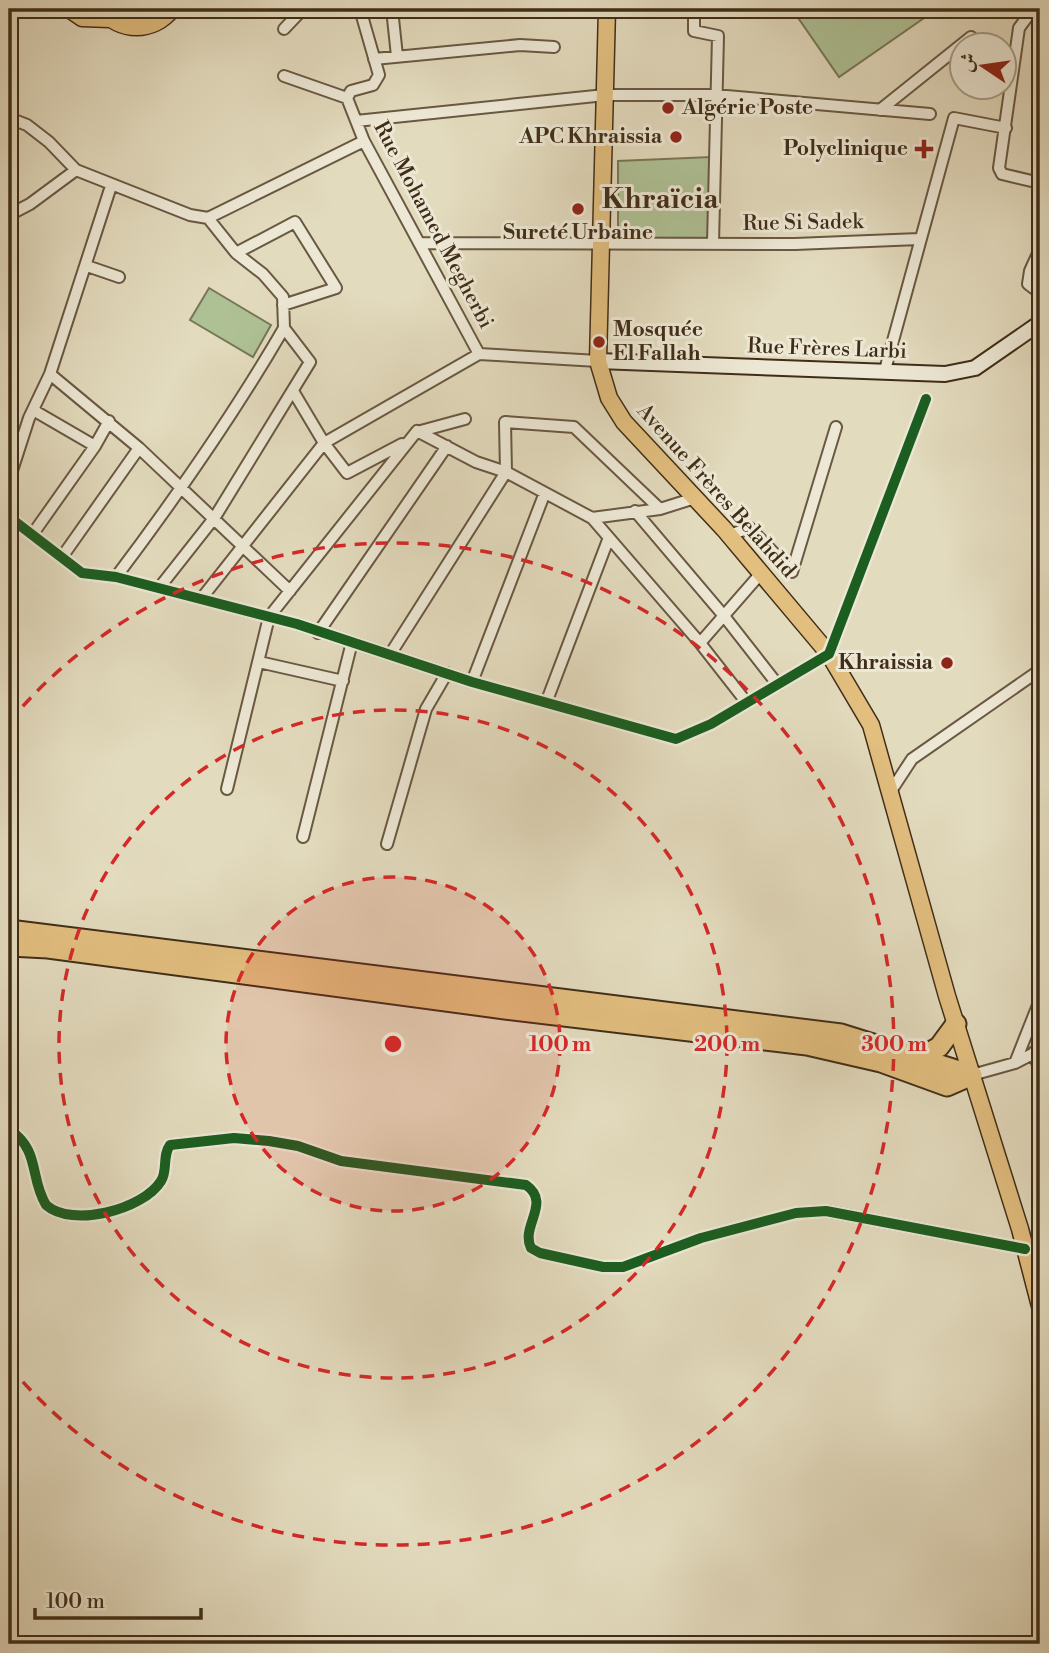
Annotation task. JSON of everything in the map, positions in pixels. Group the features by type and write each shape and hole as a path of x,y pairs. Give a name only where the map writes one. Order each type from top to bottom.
{"highway":[{"path":"9,930 805,1029 862,1039 972,1075"},
{"path":"9,946 48,948 807,1045 881,1062 947,1086 972,1075"},
{"path":"919,1058 939,1047 956,1024"}],"main road":[{"path":"69,9 82,18 106,14 136,28 186,9"},
{"name":"Avenue Frères Belahdid","path":"607,9 598,361 609,398 624,422 762,572 829,654 871,725 956,1024 1040,1299"},
{"name":"Rue Frères Larbi","path":"598,361 945,374 975,368 1040,323"}],"street":[{"path":"284,29 303,9"},
{"path":"284,76 347,98 351,91 377,81 379,75 360,9"},
{"path":"392,9 397,56"},
{"path":"694,9 694,32 718,36 713,243"},
{"path":"1033,9 1019,28 999,168 1002,174 1040,183"},
{"path":"374,59 520,45 554,47"},
{"path":"880,110 948,55"},
{"path":"356,121 604,95 715,95 930,114"},
{"name":"Rue Mohamed Megherbi","path":"347,98 364,141 479,354 598,361"},
{"path":"9,118 27,125 50,142 76,170 190,215 208,218 364,141"},
{"path":"884,370 954,118 1006,128"},
{"path":"9,215 30,204 76,170"},
{"path":"9,480 33,410 50,374 111,186"},
{"path":"116,577 183,488 242,400 284,328 283,297 263,274 236,253 208,218"},
{"path":"236,253 295,222 336,288 283,305"},
{"name":"Rue Si Sadek","path":"419,243 795,244 919,239"},
{"path":"1040,249 1028,284 1040,293"},
{"path":"87,266 119,277"},
{"path":"159,588 215,517 310,362 284,328"},
{"path":"201,599 324,443 479,354"},
{"path":"50,374 139,448 215,517 290,591"},
{"path":"293,391 324,443 347,473 396,450 417,431 465,419"},
{"path":"9,517 82,573 116,577 269,617 391,653 472,682 676,739 711,724 829,654 926,398"},
{"path":"33,410 95,446"},
{"path":"32,535 95,446 108,421"},
{"path":"391,653 506,472 505,422 574,427 660,509"},
{"path":"729,536 750,528 792,572 836,427"},
{"path":"417,431 476,462 506,472 544,495 592,518 608,540 701,643 747,703"},
{"path":"226,789 269,617 417,431"},
{"path":"318,633 447,446"},
{"path":"62,557 139,448"},
{"path":"472,682 544,495"},
{"path":"592,518 660,509 695,498"},
{"path":"635,511 778,685"},
{"path":"546,703 608,540"},
{"path":"701,643 762,572"},
{"path":"303,837 352,642"},
{"path":"259,662 343,681"},
{"path":"891,791 912,759 1040,670"},
{"path":"387,844 426,709 447,673"},
{"path":"1015,1063 1040,1000"},
{"path":"972,1075 1015,1063 1037,1051 1040,1072"},
{"path":"9,1129 26,1144 32,1155 46,1205 52,1210 74,1215 118,1210 143,1198 160,1182 164,1174 165,1155 170,1145 234,1138 283,1143 356,1163 526,1185 537,1196 528,1238 531,1248 540,1253 603,1267 623,1267 641,1262 688,1242 796,1213 826,1211 1025,1249"}],"green space":[{"path":"792,9 937,9 839,77"},
{"path":"711,157 708,239 618,238 618,161"},
{"path":"209,288 271,325 253,357 190,320"}],"cycle path":[{"path":"9,517 82,573 116,577 297,624 472,682 676,739 711,724 829,654 926,399"},
{"path":"9,1129 26,1146 46,1205 58,1212 72,1215 89,1215 124,1207 152,1191 163,1177 170,1145 234,1138 298,1146 341,1161 526,1185 536,1199 529,1231 531,1248 540,1253 603,1267 623,1267 701,1238 796,1213 826,1211 1025,1249"}],"place":[{"name":"Algérie Poste","path":"668,108"},
{"name":"APC Khraissia","path":"676,137"},
{"name":"Polyclinique","path":"924,149"},
{"name":"Sureté Urbaine","path":"578,209"},
{"name":"Mosquée El Fallah","path":"599,342"},
{"name":"Khraissia","path":"947,663"}],"district":[{"name":"Khraïcia","path":"660,199"}]}
